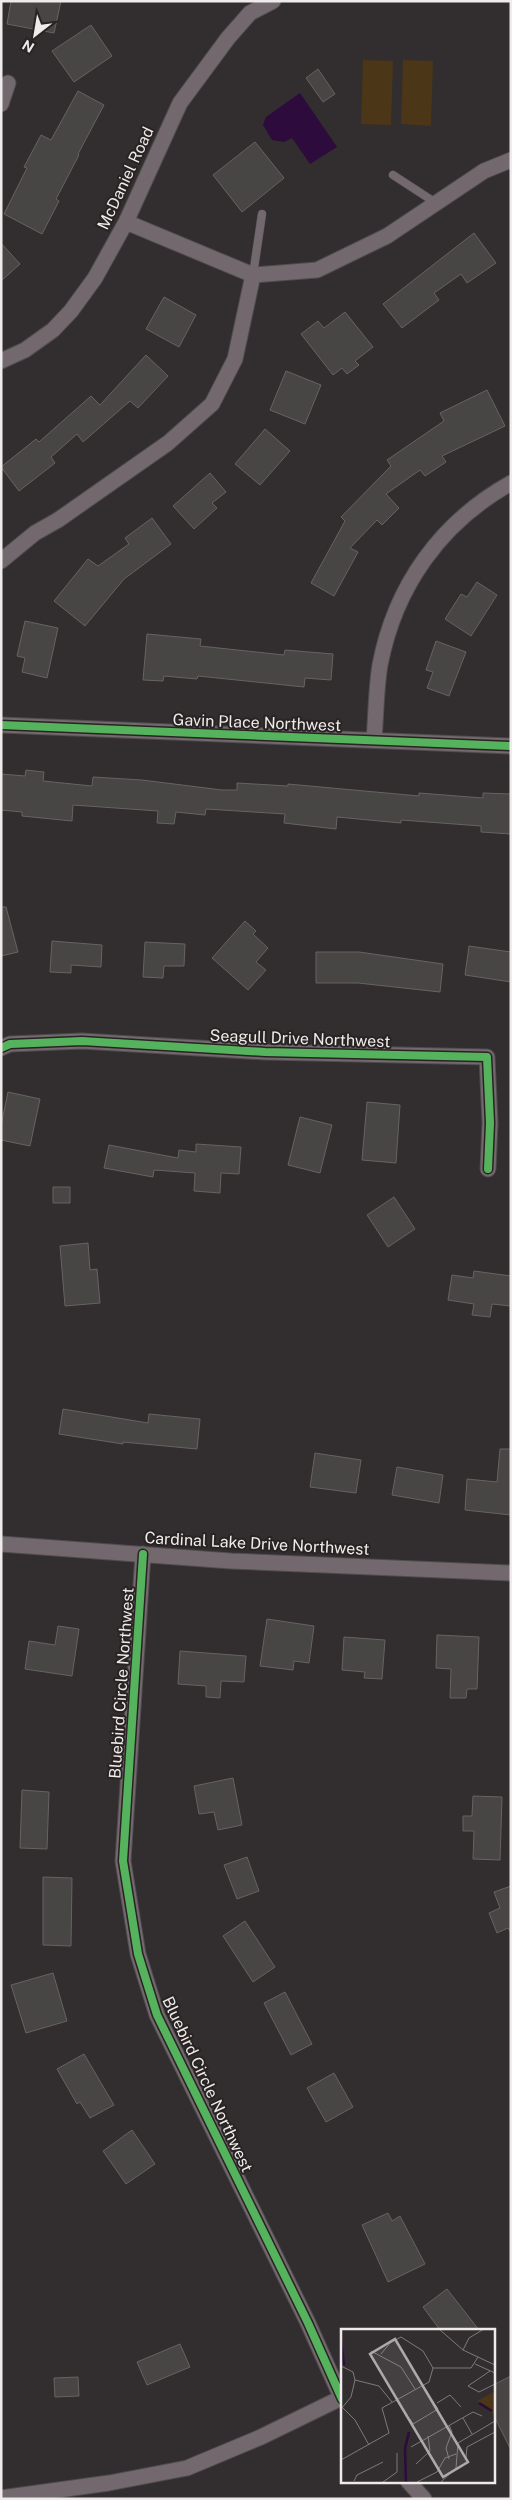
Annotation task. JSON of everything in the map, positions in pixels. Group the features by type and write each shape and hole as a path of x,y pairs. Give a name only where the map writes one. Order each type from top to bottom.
{"street":[{"name":"McDaniel Road","path":"1,361 25,350 53,330 96,278 126,222 180,103 228,38 250,13 273,1"},
{"path":"1,104 8,83"},
{"path":"126,222 253,275 317,270 387,236 484,171 511,160"},
{"path":"1,561 35,533 58,520 168,443 212,404 235,359 253,275"},
{"path":"374,740 380,666 386,640 405,590 418,566 452,525 485,499 511,483"},
{"name":"Gavin Place Northwest","path":"1,725 511,746"},
{"name":"Seagull Drive Northwest","path":"1,1048 10,1044 82,1041 265,1052 487,1057 490,1123 488,1169"},
{"name":"Cardinal Lake Drive Northwest","path":"1,1544 230,1561 511,1573"},
{"name":"Bluebird Circle Northwest","path":"1,2498 109,2484 187,2468 341,2399 308,2323 158,2015 138,1954 123,1861 143,1554"},
{"path":"409,2482 424,2499"}],"lane":[{"path":"393,175 436,203"},
{"path":"253,275 262,214"}],"shaded area":[{"path":"363,60 393,61 391,125 361,124"},
{"path":"403,60 433,61 431,126 401,124"},
{"path":"300,93 337,147 310,164 292,138 284,142 272,140 263,125 266,117"}],"building":[{"path":"11,1 61,1 54,33 7,24"},
{"path":"91,25 112,56 74,82 52,51"},
{"path":"318,69 335,94 323,102 306,78"},
{"path":"78,91 104,105 56,199 59,201 42,234 4,214 27,168 24,167 41,135 51,140"},
{"path":"255,142 284,178 242,212 213,175"},
{"path":"474,233 496,263 467,283 461,274 434,293 439,300 402,328 383,304"},
{"path":"1,243 20,264 1,281"},
{"path":"164,297 196,315 179,347 146,329"},
{"path":"345,312 373,347 355,361 359,365 347,374 342,368 333,375 301,334 318,321 324,328"},
{"path":"146,355 168,376 138,408 130,401 83,442 77,434 51,457 55,463 19,491 1,467 36,439 39,442 91,396 100,405"},
{"path":"286,371 321,385 305,424 270,410"},
{"path":"487,390 505,426 442,456 446,462 425,476 420,470 386,494 399,508 382,525 377,520 350,548 358,552 334,596 311,583 345,521 341,517 391,466 387,460 444,421 440,413"},
{"path":"265,429 290,451 260,485 235,464"},
{"path":"210,473 226,492 212,503 217,508 194,529 173,506"},
{"path":"152,518 171,544 124,579 85,626 54,601 88,559 98,566 129,544 125,538"},
{"path":"477,582 497,595 471,636 445,619 461,594 467,597"},
{"path":"25,621 58,628 47,678 22,672 25,658 17,656"},
{"path":"147,634 201,639 200,646 284,655 285,650 333,654 331,680 305,678 304,687 198,676 197,679 164,676 163,681 143,680"},
{"path":"436,641 466,652 449,696 427,688 433,672 426,670"},
{"path":"26,770 44,772 43,781 92,786 93,777 142,780 222,790 237,790 237,783 288,786 288,784 419,796 419,793 483,798 483,793 511,794 511,834 481,832 481,826 401,820 401,823 337,817 336,829 284,823 285,814 206,809 205,815 176,812 174,824 157,823 158,811 73,805 72,821 22,816 22,812 1,810 1,774 25,776"},
{"path":"1,907 6,907 18,952 1,956"},
{"path":"245,921 256,931 253,934 268,948 256,962 266,970 248,990 212,958"},
{"path":"52,941 102,945 101,967 71,965 71,973 50,972"},
{"path":"145,942 185,944 184,966 164,966 163,978 143,977"},
{"path":"469,946 511,952 511,982 465,975"},
{"path":"316,952 359,952 443,964 440,992 358,983 316,983"},
{"path":"8,1092 40,1099 30,1146 1,1140 1,1126"},
{"path":"367,1102 400,1105 396,1163 362,1160"},
{"path":"300,1117 332,1125 320,1173 288,1165"},
{"path":"196,1144 241,1147 239,1174 221,1173 220,1193 194,1191 195,1173 154,1170 153,1177 104,1168 109,1145 178,1158 179,1150 196,1152"},
{"path":"53,1187 70,1187 70,1203 53,1203"},
{"path":"394,1197 415,1229 388,1247 367,1215"},
{"path":"88,1243 90,1270 97,1269 100,1303 65,1306 60,1246"},
{"path":"474,1271 511,1276 511,1306 492,1304 490,1317 472,1315 474,1304 448,1300 452,1275 473,1278"},
{"path":"63,1409 148,1423 149,1414 200,1419 197,1449 123,1442 123,1444 59,1434"},
{"path":"500,1449 511,1449 511,1515 465,1510 467,1479 497,1482"},
{"path":"315,1453 361,1460 356,1493 310,1487"},
{"path":"397,1467 443,1475 439,1503 392,1495"},
{"path":"267,1619 314,1626 309,1663 294,1661 293,1670 260,1666"},
{"path":"58,1626 79,1629 72,1676 25,1669 29,1641 55,1645"},
{"path":"437,1635 479,1637 477,1689 467,1689 466,1698 450,1698 451,1669 436,1668"},
{"path":"344,1637 385,1640 382,1679 364,1678 365,1672 342,1670"},
{"path":"180,1651 246,1656 244,1682 221,1681 220,1698 206,1697 206,1686 178,1684"},
{"path":"233,1778 242,1825 218,1830 214,1812 199,1814 194,1786"},
{"path":"22,1790 49,1792 47,1849 20,1848"},
{"path":"473,1796 502,1797 500,1860 473,1859 474,1831 463,1831 463,1816 472,1816"},
{"path":"247,1857 259,1891 237,1899 224,1865"},
{"path":"43,1877 72,1878 71,1946 43,1945"},
{"path":"511,1886 511,1933 508,1928 497,1933 489,1913 500,1908 494,1892"},
{"path":"245,1921 275,1967 253,1982 223,1936"},
{"path":"53,1973 67,2021 26,2033 11,1985"},
{"path":"285,1992 312,2044 291,2055 264,2003"},
{"path":"84,2054 114,2105 90,2118 80,2102 77,2104 57,2069"},
{"path":"334,2073 353,2107 326,2122 307,2088"},
{"path":"132,2130 155,2164 126,2184 103,2151"},
{"path":"388,2213 392,2221 400,2216 425,2264 388,2282 362,2225"},
{"path":"447,2289 478,2329 439,2329 423,2307"},
{"path":"180,2344 190,2367 147,2385 137,2362"},
{"path":"511,2376 511,2450 494,2416 494,2384"},
{"path":"78,2377 79,2396 55,2397 54,2378"}],"cycle path":[{"path":"1,725 511,746"},
{"path":"1,1048 10,1044 82,1041 265,1052 487,1057 490,1123 488,1169"},
{"path":"143,1554 123,1861 138,1954 157,2015 308,2323 341,2397"}]}
